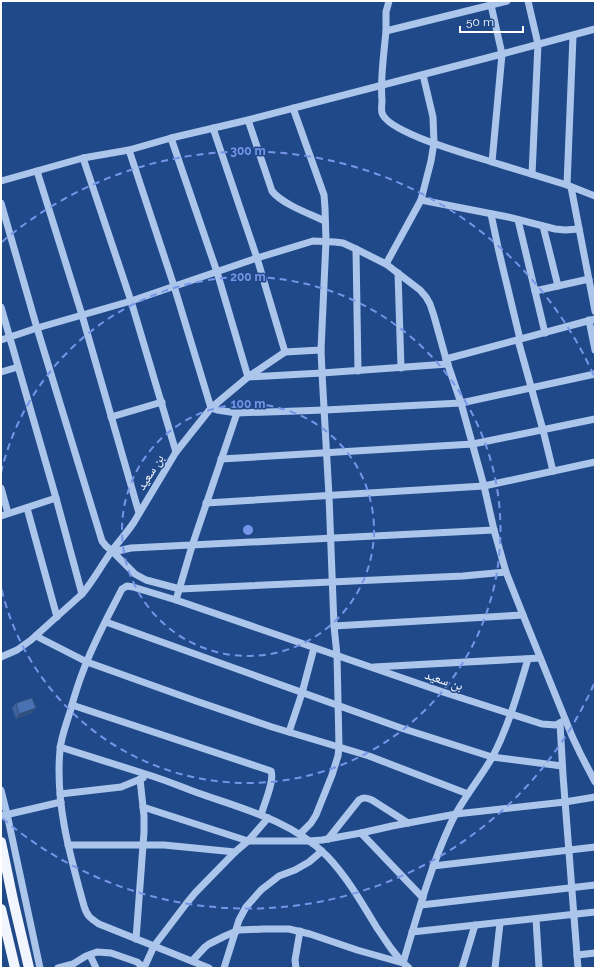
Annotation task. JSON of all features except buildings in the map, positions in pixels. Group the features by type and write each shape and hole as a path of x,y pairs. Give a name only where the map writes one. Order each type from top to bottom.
{"main road":[{"path":"1,842 29,968"},
{"path":"1,909 15,968"}],"street":[{"path":"389,1 386,12 386,31 381,86 382,113 386,119 396,126 434,143 569,186 595,196"},
{"path":"386,31 507,1"},
{"path":"528,1 538,44 532,174"},
{"path":"491,5 502,54 492,162"},
{"path":"1,181 82,158 129,150 171,138 381,86 595,29"},
{"path":"573,36 569,186 595,311"},
{"path":"386,264 421,200 431,161 434,143 433,117 423,75"},
{"path":"293,108 324,195 326,208 321,350 334,626 337,655 338,705 338,756 316,815 311,823 300,834"},
{"path":"248,120 272,191 276,196 285,202 325,222"},
{"path":"213,128 257,258 285,352 321,350"},
{"path":"171,138 217,272 248,377 401,368 447,362 592,319 595,350"},
{"path":"129,150 212,408 237,413 461,403 595,374"},
{"path":"82,158 131,301 176,452"},
{"path":"37,171 82,315 139,513"},
{"path":"421,200 555,229 579,229"},
{"path":"1,203 37,328 102,541 135,574 153,582 180,589 463,576 506,572"},
{"path":"491,214 519,340 553,471"},
{"path":"518,220 545,333"},
{"path":"543,226 558,286"},
{"path":"1,340 131,301 257,258 313,241 343,243 356,248 386,264 420,290 426,297 434,316 473,444 506,572 540,658 563,722 595,782"},
{"path":"356,248 358,371"},
{"path":"398,273 401,368"},
{"path":"535,291 589,279"},
{"path":"1,307 82,594"},
{"name":"بن سعيد","path":"1,657 17,650 36,636 82,594 127,532 176,452 212,408 248,377 285,352"},
{"path":"1,372 18,367"},
{"path":"112,417 162,402"},
{"path":"176,600 206,503 237,413"},
{"path":"221,459 473,444 595,419"},
{"path":"206,503 484,486 595,462"},
{"path":"1,488 5,515 56,498"},
{"path":"27,508 57,617"},
{"path":"112,552 132,548 494,530"},
{"name":"بن سعيد","path":"106,622 122,589 127,586 133,587 176,600 511,714 548,725 556,725 563,722"},
{"path":"334,626 523,615"},
{"path":"210,968 98,924 86,913 63,825 60,802 60,747 72,705 87,662 106,622 401,728 492,757 562,766"},
{"path":"36,636 87,662 196,701 289,732 369,756 468,794"},
{"path":"289,732 302,693 314,648"},
{"path":"406,966 412,932 433,866 452,821 492,757 511,714 528,658"},
{"path":"370,667 540,658"},
{"path":"58,968 73,964 97,952 111,953 136,962 144,968 154,946 182,909 195,893 235,852 248,841 265,816 272,775 270,771 72,705"},
{"path":"563,722 562,766 578,968"},
{"path":"60,747 148,775 265,816 300,834 322,851 332,863 353,890 393,952 406,966"},
{"path":"60,794 121,787 148,775"},
{"path":"136,939 144,824 140,779"},
{"path":"1,790 4,815 25,897 40,968"},
{"path":"143,807 248,841 309,841 361,833 456,814 565,802 595,797"},
{"path":"328,839 362,798 372,800 408,823"},
{"path":"4,815 60,802"},
{"path":"361,833 422,901"},
{"path":"68,845 164,845 235,852"},
{"path":"433,866 595,847"},
{"path":"224,968 239,920 246,907 261,890 279,876 295,870 309,862 322,851"},
{"path":"422,901 595,885"},
{"path":"13,900 25,897"},
{"path":"412,932 595,912"},
{"path":"536,919 539,968"},
{"path":"496,968 500,923"},
{"path":"462,968 475,925"},
{"path":"192,961 209,944 239,930 289,929 300,931 406,966"},
{"path":"296,968 295,960 300,931"},
{"path":"577,955 595,954"},
{"path":"90,955 96,968"}]}
